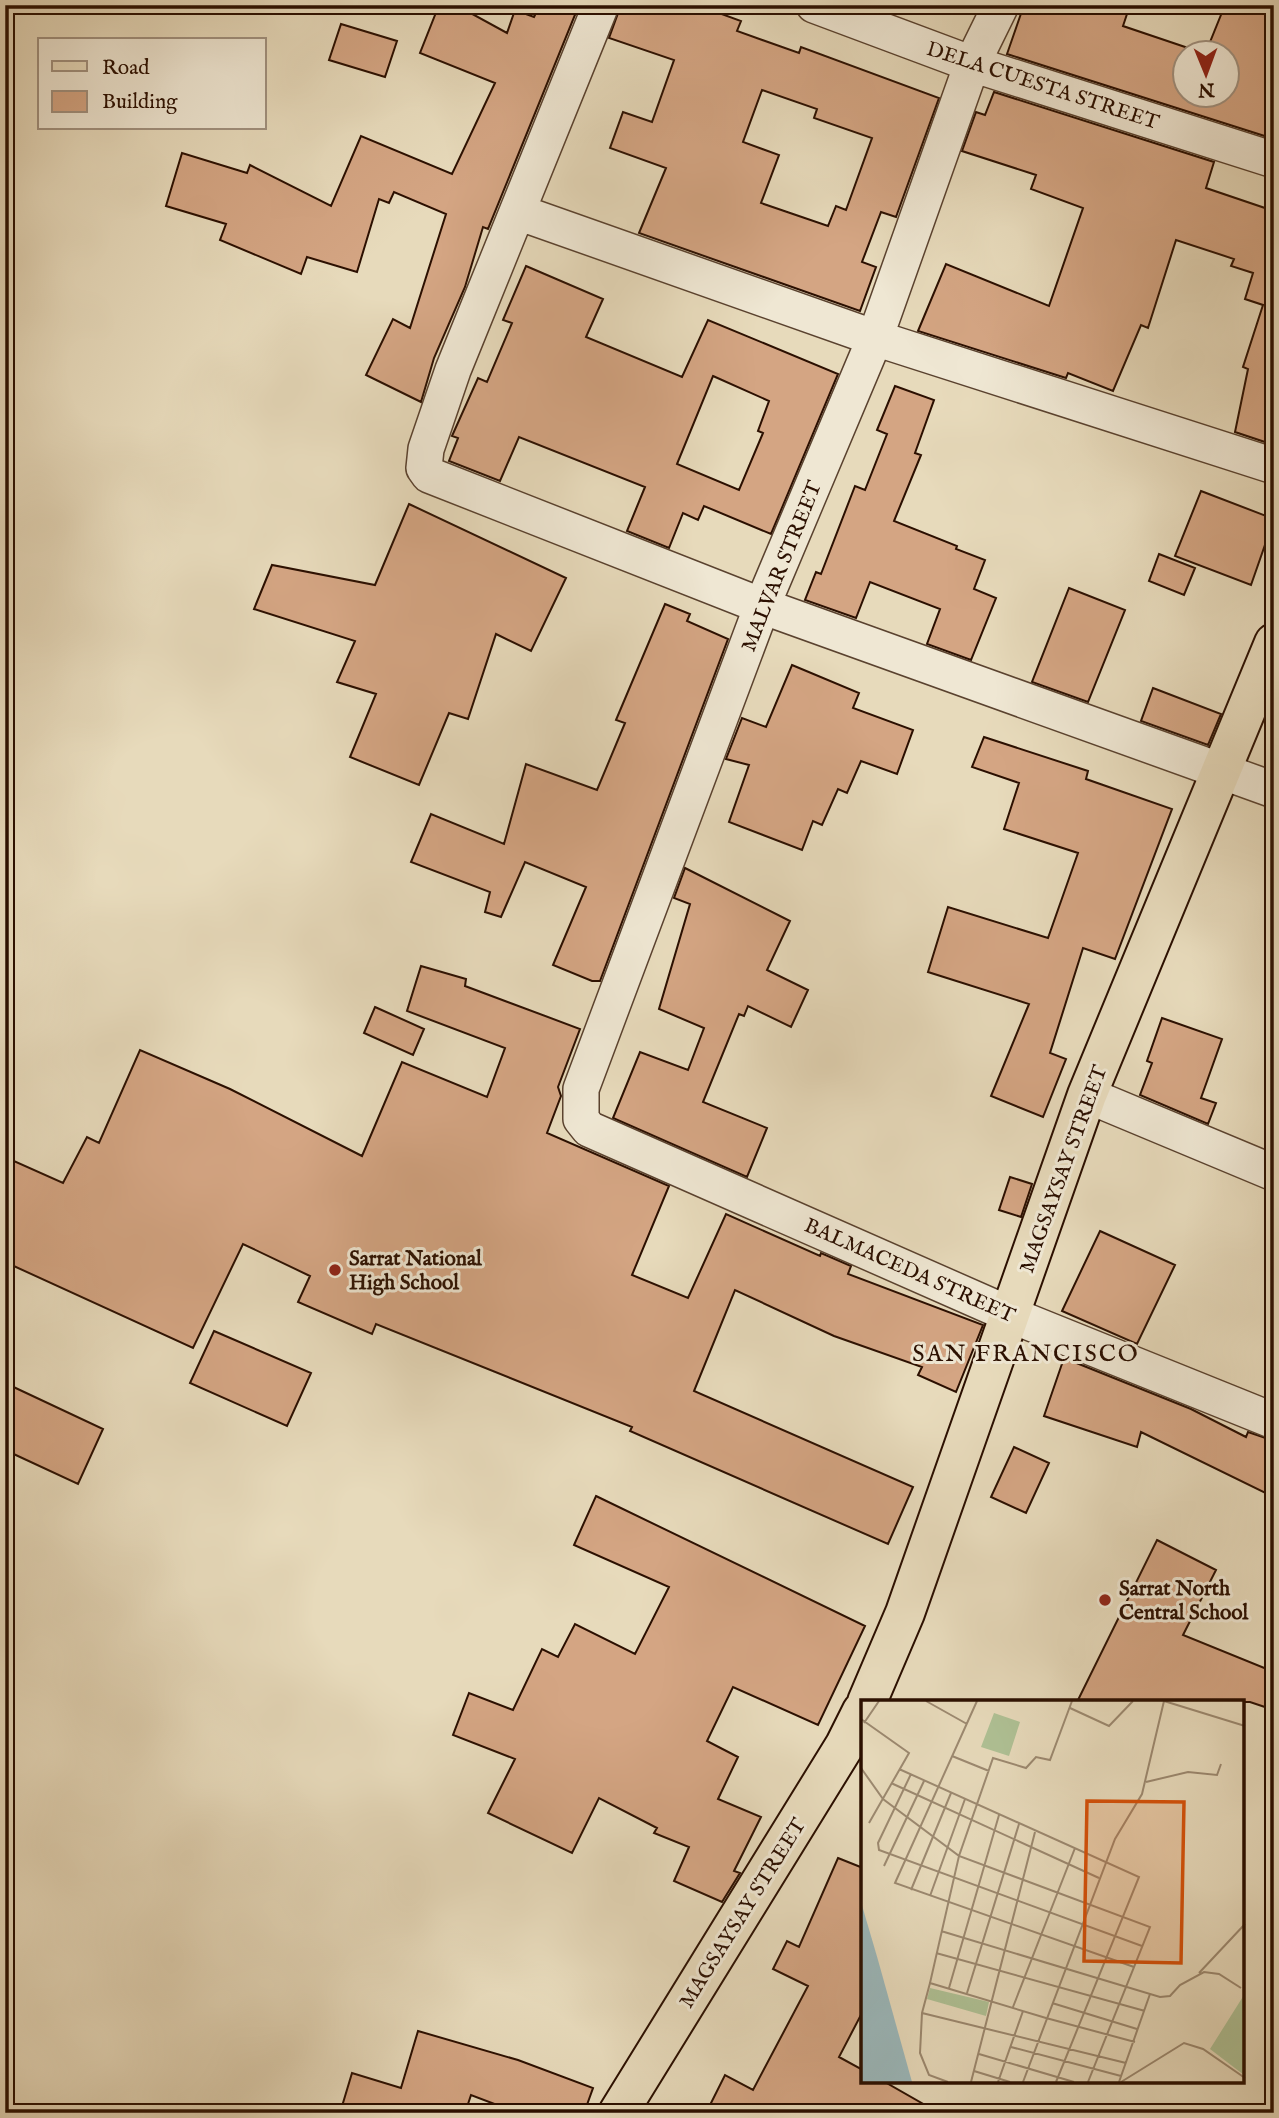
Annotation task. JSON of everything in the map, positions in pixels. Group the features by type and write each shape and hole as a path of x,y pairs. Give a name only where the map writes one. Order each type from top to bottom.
{"main road":[{"name":"MAGSAYSAY STREET","path":"868,1700 905,1613 1087,1095 1223,772 1274,643"},
{"name":"MAGSAYSAY STREET","path":"618,2113 861,1715"}],"street":[{"path":"601,5 453,370 426,449 424,468 429,475 762,606 1274,790"},
{"name":"DELA CUESTA STREET","path":"814,5 972,64 1274,160"},
{"name":"MALVAR STREET","path":"589,1129 581,1119 581,1089 762,606 875,338 972,64 1001,5"},
{"path":"518,212 875,338 1274,466"},
{"path":"1087,1095 1274,1173"},
{"name":"BALMACEDA STREET","path":"589,1129 1011,1315 1274,1421"}],"building":[{"path":"439,5 456,5 507,33 515,10 534,17 536,13 526,10 527,5 579,5 488,229 483,227 465,287 434,358 421,402 366,375 393,319 410,328 446,214 394,192 389,203 379,199 357,272 307,257 301,274 220,240 226,224 166,206 182,153 247,173 250,165 331,206 361,136 452,174 495,83 420,53"},
{"path":"621,5 697,5 741,21 737,31 799,53 801,47 939,98 896,217 881,212 862,262 876,267 860,311 639,233 666,168 610,148 623,112 652,122 674,60 609,38","holes":["762,90 817,109 814,118 872,138 846,210 836,206 828,226 761,203 779,155 743,142"]},
{"path":"1024,5 1130,5 1123,26 1170,42 1170,106 1007,54"},
{"path":"1225,5 1257,5 1274,11 1274,139 1177,108 1240,108 1240,38 1212,38"},
{"path":"341,24 397,41 385,77 329,60"},
{"path":"994,92 1214,162 1206,188 1274,211 1274,445 1235,432 1248,369 1243,367 1263,305 1245,299 1253,273 1231,266 1234,259 1176,240 1148,328 1141,325 1113,391 1068,373 1066,378 918,331 946,264 1049,306 1083,208 1031,189 1036,175 962,151 976,112 985,115"},
{"path":"526,266 603,299 586,337 682,377 708,320 838,374 771,534 704,506 698,520 683,513 669,548 627,531 645,487 519,437 500,481 449,461 458,438 452,436 478,378 487,382 512,323 503,320","holes":["713,376 769,401 758,431 763,433 739,490 677,464"]},
{"path":"895,386 934,400 915,453 921,455 894,521 985,560 974,589 996,598 971,660 927,644 940,609 870,582 856,618 805,600 816,572 821,574 855,486 865,490 887,434 877,430"},
{"path":"1201,491 1274,519 1251,585 1175,556"},
{"path":"409,504 566,578 531,651 496,634 468,719 449,713 419,785 350,757 376,694 337,682 355,641 254,609 272,565 375,585"},
{"path":"1159,554 1195,568 1184,595 1149,581"},
{"path":"1069,588 1125,610 1088,702 1032,682"},
{"path":"665,604 690,614 687,621 728,639 600,981 592,981 553,965 586,887 525,862 501,917 485,912 490,892 411,862 431,814 504,844 526,764 597,790 625,723 616,720"},
{"path":"792,665 859,693 853,708 913,730 897,774 861,761 847,793 838,789 822,825 813,821 802,850 729,822 749,765 726,759 742,718 766,727"},
{"path":"1153,688 1221,714 1208,745 1141,721"},
{"path":"984,737 1088,771 1086,779 1172,809 1115,959 1083,948 1050,1053 1066,1059 1043,1117 991,1096 1029,1004 928,972 948,907 1048,938 1078,853 1004,829 1019,783 972,767"},
{"path":"685,868 790,921 767,970 808,990 791,1027 748,1006 744,1016 739,1014 703,1102 767,1128 747,1177 613,1118 640,1052 688,1070 704,1028 659,1009 690,904 674,898"},
{"path":"421,966 466,979 465,986 580,1029 558,1087 561,1096 547,1133 669,1186 632,1275 688,1298 726,1214 820,1256 821,1253 851,1266 848,1274 983,1325 956,1392 918,1375 922,1367 834,1336 735,1290 694,1391 913,1487 888,1544 630,1431 632,1427 376,1324 372,1334 298,1302 310,1276 243,1244 193,1348 5,1262 5,1157 63,1183 87,1137 99,1143 140,1050 230,1089 362,1156 402,1062 487,1097 505,1048 407,1011"},
{"path":"375,1007 424,1029 413,1055 364,1033"},
{"path":"1162,1018 1222,1039 1201,1098 1216,1103 1208,1124 1140,1095 1152,1063 1147,1061"},
{"path":"1010,1177 1032,1184 1021,1217 999,1210"},
{"path":"1100,1231 1175,1265 1137,1344 1062,1311"},
{"path":"214,1331 311,1373 287,1426 190,1383"},
{"path":"1064,1358 1191,1409 1246,1437 1248,1432 1274,1441 1274,1497 1141,1432 1137,1447 1044,1416"},
{"path":"5,1383 103,1429 78,1484 5,1450"},
{"path":"1014,1447 1049,1463 1026,1513 991,1497"},
{"path":"596,1496 865,1626 818,1725 733,1687 707,1741 738,1757 718,1799 761,1817 734,1871 740,1873 722,1902 674,1881 689,1847 654,1833 657,1828 599,1798 572,1853 488,1813 515,1759 453,1735 469,1693 513,1710 542,1649 558,1657 575,1624 635,1654 669,1587 574,1545"},
{"path":"1157,1540 1216,1570 1183,1635 1274,1672 1274,1710 1244,1700 1078,1700"},
{"path":"838,1858 861,1867 861,2015 839,2057 861,2069 861,2083 886,2083 939,2113 706,2113 725,2075 753,2090 808,1986 773,1969 787,1941 799,1947"},
{"path":"418,2031 518,2060 593,2088 584,2113 518,2113 471,2095 465,2113 340,2113 352,2073 401,2088"}],"place":[{"name":"Sarrat National High School","path":"335,1270"},
{"name":"Sarrat North Central School","path":"1105,1600"}],"district":[{"name":"SAN FRANCISCO","path":"1026,1353"}]}
